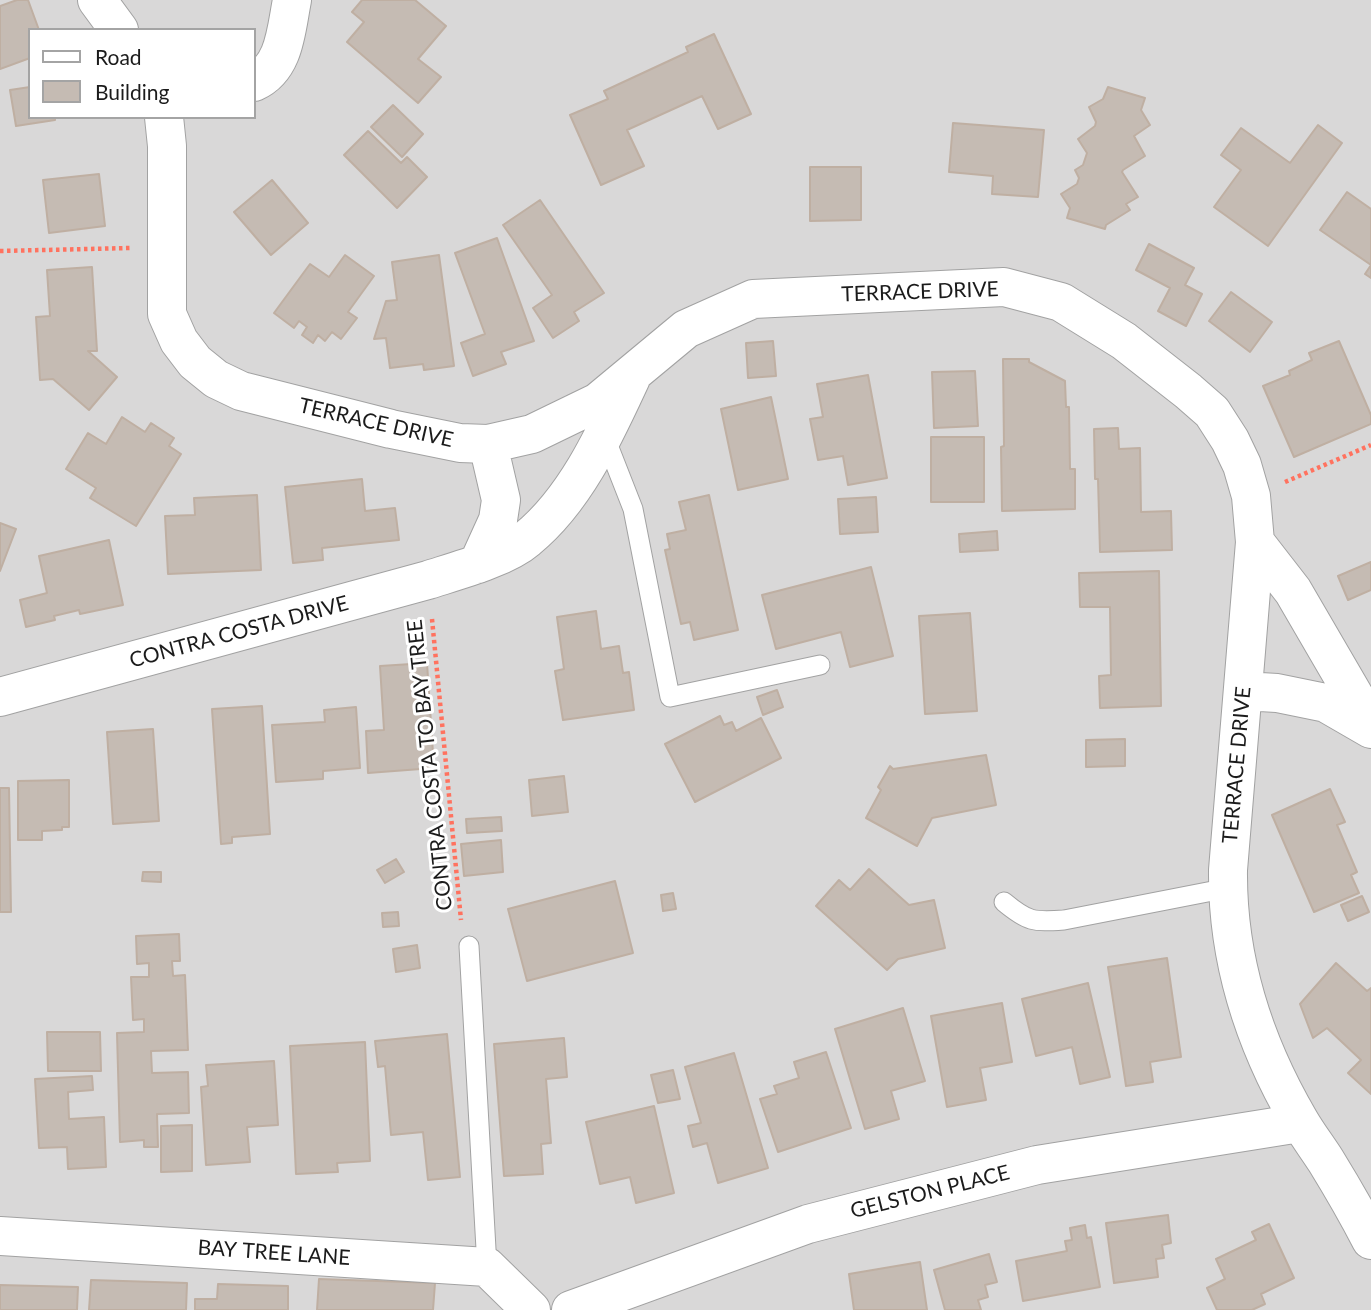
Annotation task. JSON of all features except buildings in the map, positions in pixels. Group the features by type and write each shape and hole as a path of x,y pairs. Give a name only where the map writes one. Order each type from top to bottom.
{"street":[{"path":"97,0 118,28"},
{"path":"256,81 264,78 277,62 284,44 292,0"},
{"name":"TERRACE DRIVE","path":"164,119 167,146 167,314 179,341 195,362 216,379 241,391 391,429 460,443 488,444 532,434 598,402 686,329 753,299 1004,287 1061,302 1125,341 1212,412 1230,440 1242,466 1251,496 1255,542 1228,888 1239,980 1261,1047 1300,1123 1350,1201 1371,1240"},
{"name":"CONTRA COSTA DRIVE","path":"0,697 428,580 478,564 526,540 561,504 604,435 634,373"},
{"path":"478,564 498,520 500,499 488,444"},
{"path":"1255,542 1293,591 1371,727"},
{"path":"1243,691 1326,703 1371,727"},
{"name":"GELSTON PLACE","path":"571,1310 808,1224 1037,1165 1300,1123"},
{"name":"BAY TREE LANE","path":"0,1236 487,1266"},
{"path":"487,1266 531,1310"}],"lane":[{"path":"604,435 634,509 670,697 820,665"},
{"path":"1004,902 1025,919 1055,921 1228,888"},
{"path":"469,946 487,1266"}],"path":[{"path":"0,251 167,248"},
{"path":"1251,496 1371,445"},
{"name":"CONTRA COSTA TO BAY TREE","path":"428,580 462,926 469,946"}],"shaded area":[{"path":"0,0 1371,0 1371,1310 0,1310"}]}
